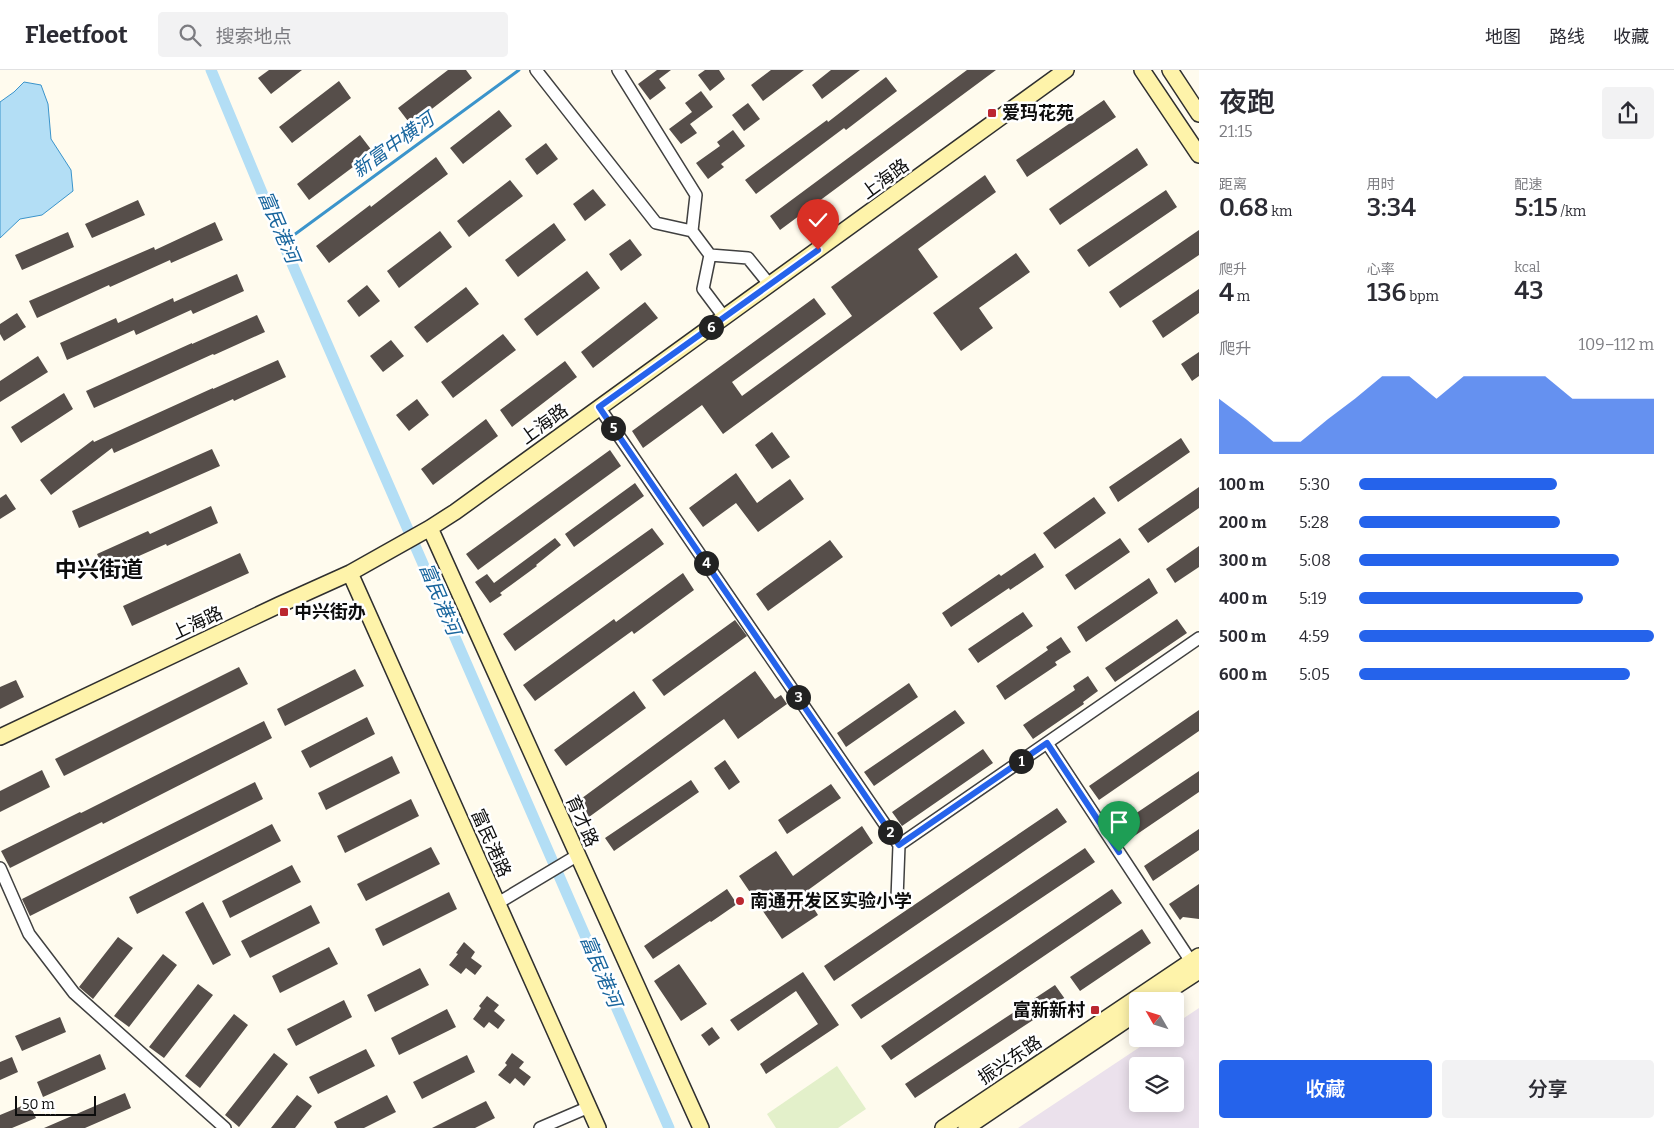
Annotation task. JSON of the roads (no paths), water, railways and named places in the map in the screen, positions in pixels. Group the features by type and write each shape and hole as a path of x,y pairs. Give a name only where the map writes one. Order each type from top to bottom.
{"street":[{"path":"536,70 656,222 692,231 710,255 703,289 724,317"},
{"path":"618,70 696,195 692,231"},
{"name":"上海路","path":"0,737 350,573 430,529 1066,70"},
{"path":"1142,70 1199,155"},
{"path":"1170,70 1199,114"},
{"path":"710,255 748,258 769,284"},
{"path":"599,407 899,845 897,899"},
{"name":"育才路","path":"430,529 701,1128"},
{"name":"富民港路","path":"350,573 598,1128"},
{"path":"899,845 1199,638"},
{"path":"1047,743 1197,965 1165,992"},
{"path":"498,903 577,856"},
{"path":"0,868 29,934 74,992 225,1128"},
{"name":"振兴东路","path":"943,1128 1197,965"},
{"name":"振兴东路","path":"966,1128 1129,1018"},
{"path":"540,1128 589,1106"}],"water":[{"path":"24,82 41,85 48,104 51,139 71,170 73,191 42,215 20,219 0,238 0,102"}],"waterway":[{"name":"富民港河","path":"211,70 283,243 669,1128"},
{"name":"新富中横河","path":"283,243 519,70"}],"place":[{"name":"爱玛花苑","path":"992,113"},
{"name":"中兴街办","path":"284,612"},
{"name":"南通开发区实验小学","path":"740,901"},
{"name":"富新新村","path":"1095,1010"}],"district":[{"name":"中兴街道","path":"99,569"}]}
